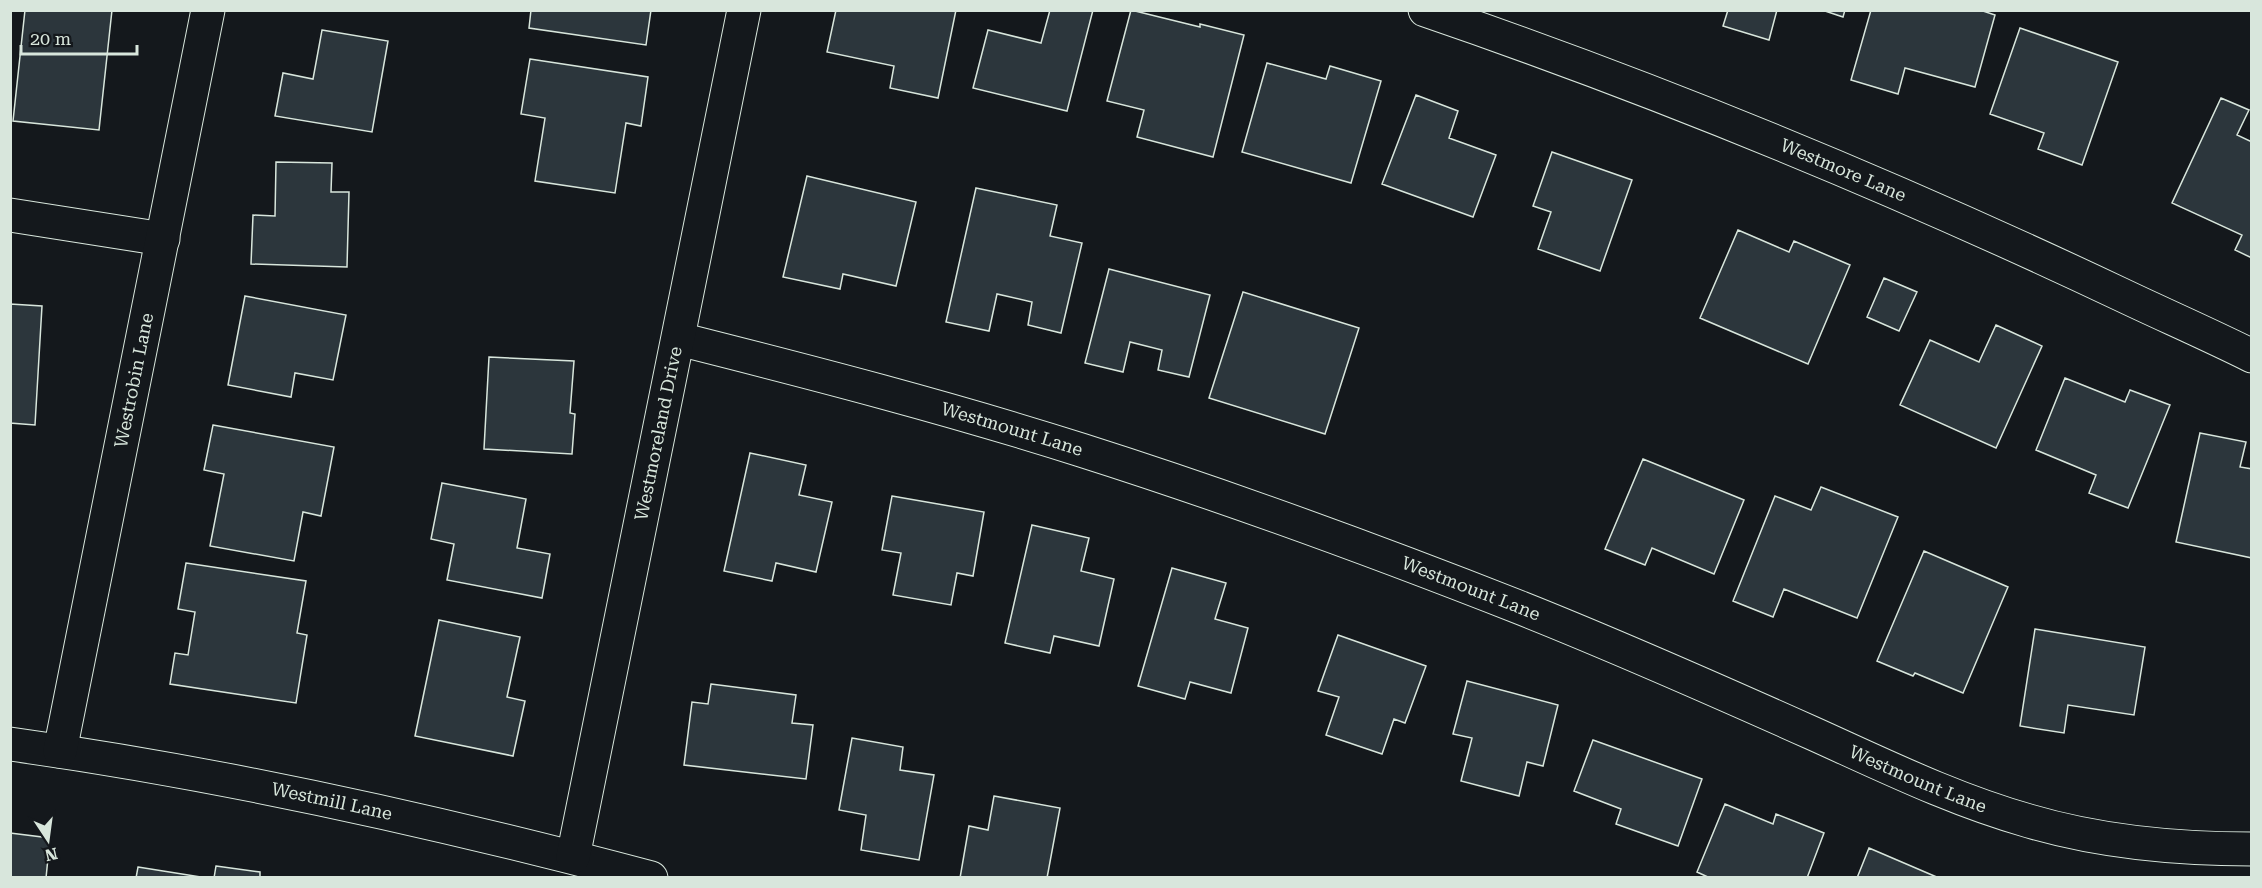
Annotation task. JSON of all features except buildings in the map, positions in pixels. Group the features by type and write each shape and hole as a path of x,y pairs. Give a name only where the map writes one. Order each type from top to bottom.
{"street":[{"name":"Westrobin Lane","path":"60,751 208,10"},
{"name":"Westmoreland Drive","path":"573,857 744,10"},
{"name":"Westmore Lane","path":"1425,10 1547,53 1807,155 1943,212 2252,356"},
{"path":"10,215 163,239"},
{"name":"Westmount Lane","path":"679,339 936,406 1089,452 1250,508 1597,638 1903,774 2027,821 2071,832 2116,839 2173,846 2252,849"},
{"name":"Westmill Lane","path":"10,744 60,751 360,807 573,857 651,878"}]}
